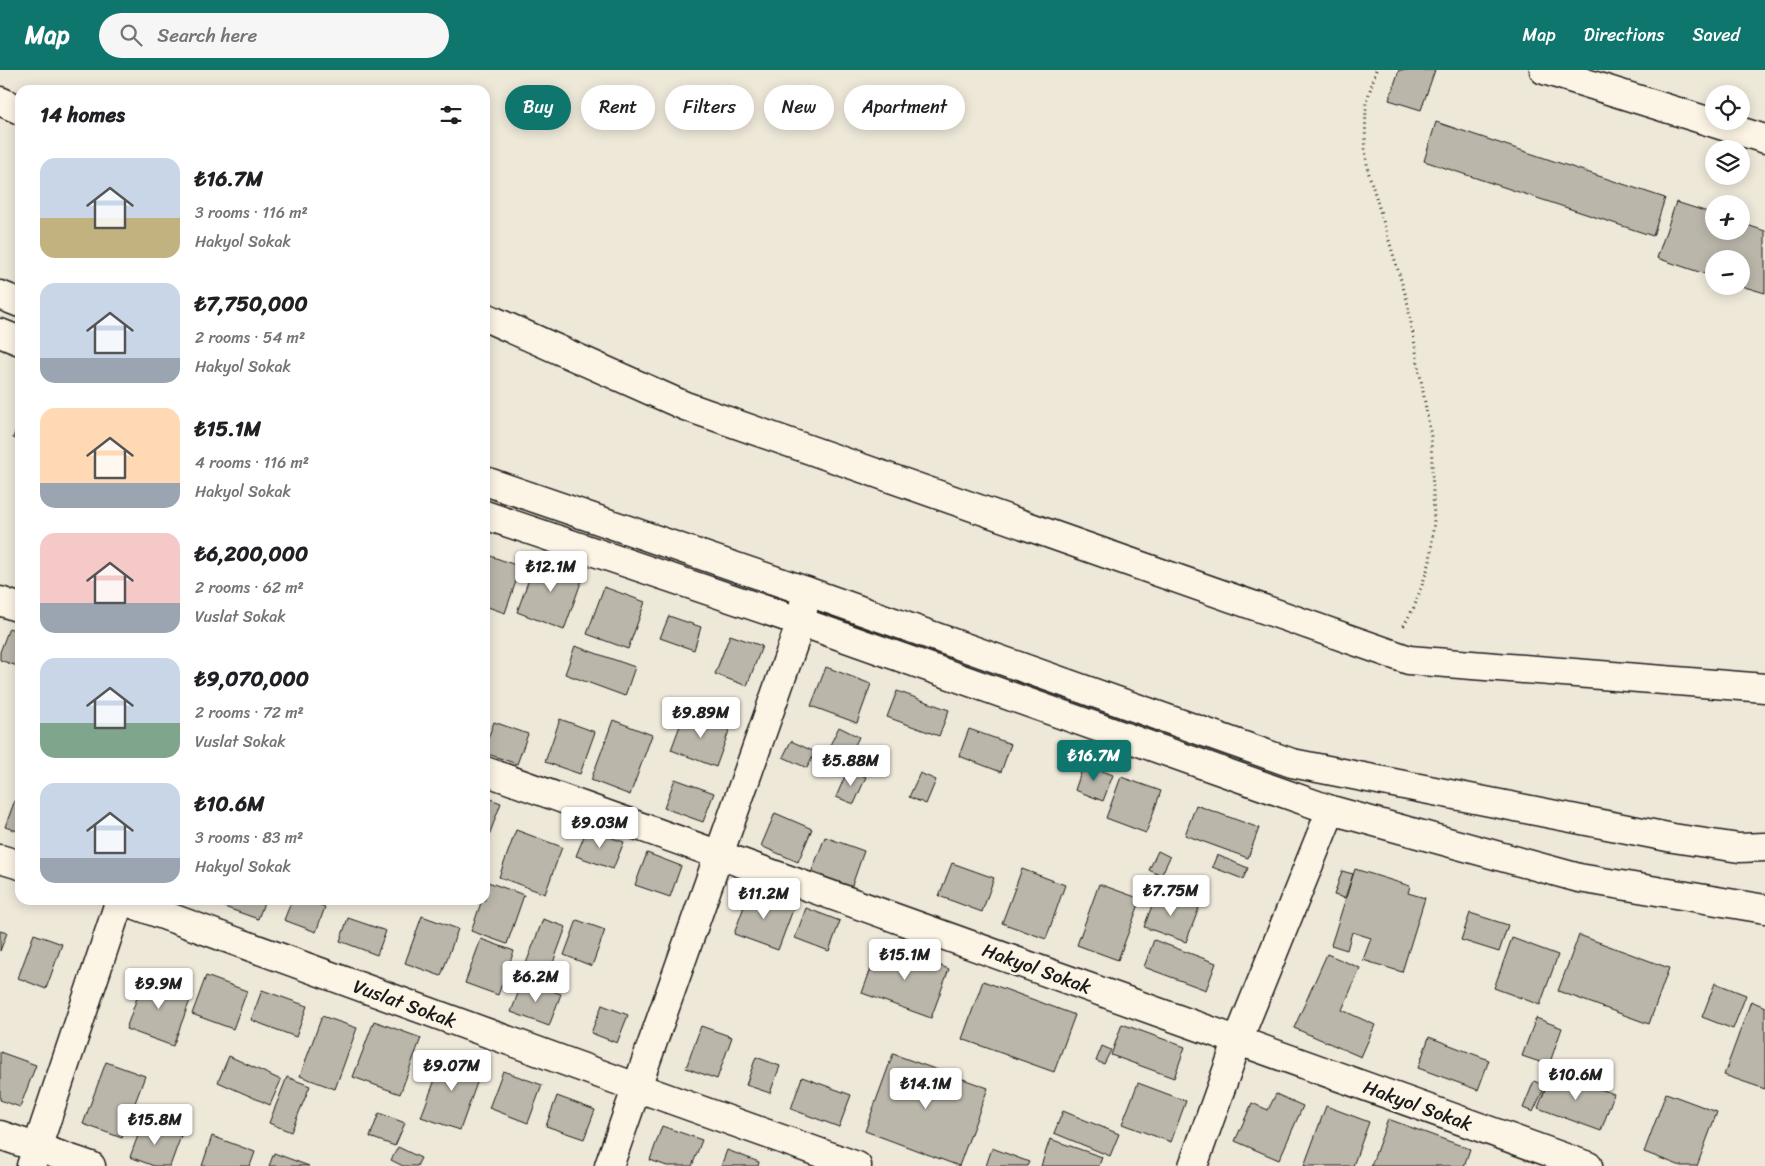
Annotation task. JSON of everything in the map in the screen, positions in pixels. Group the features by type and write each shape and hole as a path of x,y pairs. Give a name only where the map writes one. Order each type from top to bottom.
{"street":[{"path":"1544,70 1765,138"},
{"path":"0,101 15,108"},
{"path":"0,295 15,301"},
{"path":"490,319 685,406 1409,660 1765,688"},
{"path":"0,333 15,339"},
{"path":"490,483 806,591 1292,763 1673,838 1739,848 1765,847"},
{"path":"490,517 801,622 1331,810 1579,878 1765,909"},
{"path":"609,1166 801,622 806,591"},
{"path":"0,601 15,606"},
{"name":"Hakyol Sokak","path":"490,774 1588,1166"},
{"path":"1193,1166 1238,1040 1331,810"},
{"path":"0,859 15,864"},
{"path":"35,1157 119,905"},
{"name":"Vuslat Sokak","path":"135,905 857,1166"},
{"path":"0,1135 35,1157 91,1166"}],"path":[{"path":"1376,70 1366,104 1365,149 1368,171 1407,300 1431,436 1434,520 1430,562 1415,605 1388,653"}],"building":[{"path":"1399,70 1435,70 1421,110 1389,100"},
{"path":"1436,122 1665,198 1653,236 1424,161"},
{"path":"1676,202 1705,211 1705,240 1750,240 1750,226 1765,231 1765,293 1750,289 1750,250 1705,250 1705,274 1657,258"},
{"path":"490,556 521,567 505,613 490,608"},
{"path":"537,557 584,574 564,630 517,612"},
{"path":"604,587 645,602 628,649 587,634"},
{"path":"669,616 701,627 694,650 660,638"},
{"path":"9,628 15,630 15,665 0,660 0,652"},
{"path":"730,635 762,646 747,686 715,674"},
{"path":"575,646 635,667 625,696 565,674"},
{"path":"826,667 871,684 857,723 811,706"},
{"path":"897,691 949,710 939,736 887,717"},
{"path":"685,712 730,728 716,767 671,750"},
{"path":"560,719 595,732 580,774 545,762"},
{"path":"613,720 652,735 630,795 591,780"},
{"path":"494,722 528,734 517,764 490,755 490,733"},
{"path":"839,727 859,737 839,777 819,767"},
{"path":"969,729 1011,744 1001,772 959,756"},
{"path":"791,741 815,752 807,768 783,757"},
{"path":"1084,764 1113,775 1103,801 1075,790"},
{"path":"848,769 866,777 854,804 836,797"},
{"path":"920,773 936,780 926,804 909,797"},
{"path":"1121,777 1161,791 1146,833 1106,818"},
{"path":"675,779 714,793 703,822 664,808"},
{"path":"490,799 501,803 490,833"},
{"path":"15,800 15,830 5,827"},
{"path":"1196,805 1259,828 1248,858 1185,835"},
{"path":"775,813 812,829 798,862 761,846"},
{"path":"587,829 624,842 613,869 576,856"},
{"path":"516,830 562,847 545,894 499,877"},
{"path":"825,837 864,851 851,888 811,873"},
{"path":"1158,851 1170,857 1161,876 1149,870"},
{"path":"647,853 681,866 670,897 635,885"},
{"path":"1217,855 1248,868 1243,879 1212,867"},
{"path":"952,863 994,878 982,912 939,896"},
{"path":"1022,869 1065,885 1046,939 1002,923"},
{"path":"1355,869 1410,886 1408,893 1425,898 1402,972 1363,960 1371,938 1352,932 1347,950 1331,945"},
{"path":"1342,871 1353,874 1345,898 1334,895"},
{"path":"490,883 524,895 507,944 471,931 480,905 490,905"},
{"path":"1099,884 1141,899 1118,960 1077,945"},
{"path":"750,890 794,907 778,950 734,934"},
{"path":"1157,892 1199,908 1186,942 1144,927"},
{"path":"219,905 263,905 258,919"},
{"path":"290,905 320,905 325,907 316,932 284,920"},
{"path":"806,908 840,921 829,951 795,938"},
{"path":"1470,913 1508,925 1499,952 1461,940"},
{"path":"422,916 458,929 441,976 405,963"},
{"path":"348,918 386,931 377,955 340,941"},
{"path":"543,919 566,927 546,982 522,974"},
{"path":"577,920 605,930 592,966 564,955"},
{"path":"0,931 7,933 0,951"},
{"path":"34,934 62,944 46,989 18,978"},
{"path":"1579,935 1669,968 1649,1024 1558,991"},
{"path":"1512,938 1558,955 1540,1005 1494,988"},
{"path":"481,939 514,951 498,995 465,983"},
{"path":"1154,940 1216,963 1206,990 1144,967"},
{"path":"880,944 949,969 931,1018 862,993"},
{"path":"1327,954 1360,968 1342,1010 1375,1025 1361,1057 1294,1028"},
{"path":"145,975 193,992 173,1046 126,1029"},
{"path":"206,976 247,991 233,1029 192,1014"},
{"path":"523,980 561,994 549,1026 511,1012"},
{"path":"983,981 1075,1015 1054,1072 962,1039"},
{"path":"1715,983 1746,995 1733,1029 1702,1017"},
{"path":"262,990 307,1006 296,1037 251,1020"},
{"path":"1751,1001 1765,1007 1765,1089 1724,1075"},
{"path":"602,1005 628,1015 617,1043 591,1033"},
{"path":"322,1016 357,1028 335,1089 300,1076"},
{"path":"1536,1018 1562,1028 1549,1065 1522,1056"},
{"path":"374,1021 421,1038 400,1094 353,1077"},
{"path":"1122,1024 1185,1047 1174,1078 1111,1055"},
{"path":"701,1026 732,1037 717,1079 686,1068"},
{"path":"1429,1037 1489,1060 1478,1090 1418,1068"},
{"path":"1102,1046 1111,1050 1104,1064 1096,1061"},
{"path":"0,1052 36,1065 20,1107 0,1100"},
{"path":"445,1053 483,1066 460,1130 421,1117"},
{"path":"893,1054 988,1088 959,1166 865,1131"},
{"path":"229,1056 281,1080 270,1105 218,1082"},
{"path":"756,1057 780,1066 770,1093 746,1085"},
{"path":"106,1062 145,1076 122,1138 83,1124"},
{"path":"503,1071 542,1085 528,1123 489,1108"},
{"path":"1552,1071 1614,1094 1601,1131 1538,1108"},
{"path":"287,1077 310,1086 291,1132 269,1123"},
{"path":"802,1077 851,1095 839,1127 791,1109"},
{"path":"1534,1081 1545,1086 1533,1112 1523,1108"},
{"path":"1138,1083 1186,1101 1171,1142 1122,1124"},
{"path":"1666,1093 1717,1112 1697,1166 1681,1166 1644,1152"},
{"path":"1276,1094 1303,1106 1279,1160 1235,1141 1252,1103 1268,1110"},
{"path":"557,1096 595,1110 584,1139 546,1126"},
{"path":"1326,1106 1369,1122 1353,1166 1304,1166"},
{"path":"1063,1111 1119,1134 1110,1156 1054,1133"},
{"path":"379,1113 405,1123 395,1146 370,1137"},
{"path":"1388,1119 1470,1149 1464,1166 1371,1166"},
{"path":"143,1122 181,1136 170,1166 154,1166 130,1157"},
{"path":"662,1126 702,1140 692,1166 667,1166 650,1160"},
{"path":"212,1136 255,1152 250,1166 202,1166"},
{"path":"1050,1139 1102,1157 1099,1166 1041,1166"},
{"path":"398,1147 421,1158 417,1166 403,1166 391,1160"},
{"path":"992,1148 1029,1162 1027,1166 986,1166"},
{"path":"727,1150 759,1162 758,1166 721,1166"},
{"path":"274,1153 309,1166 269,1166"}]}
